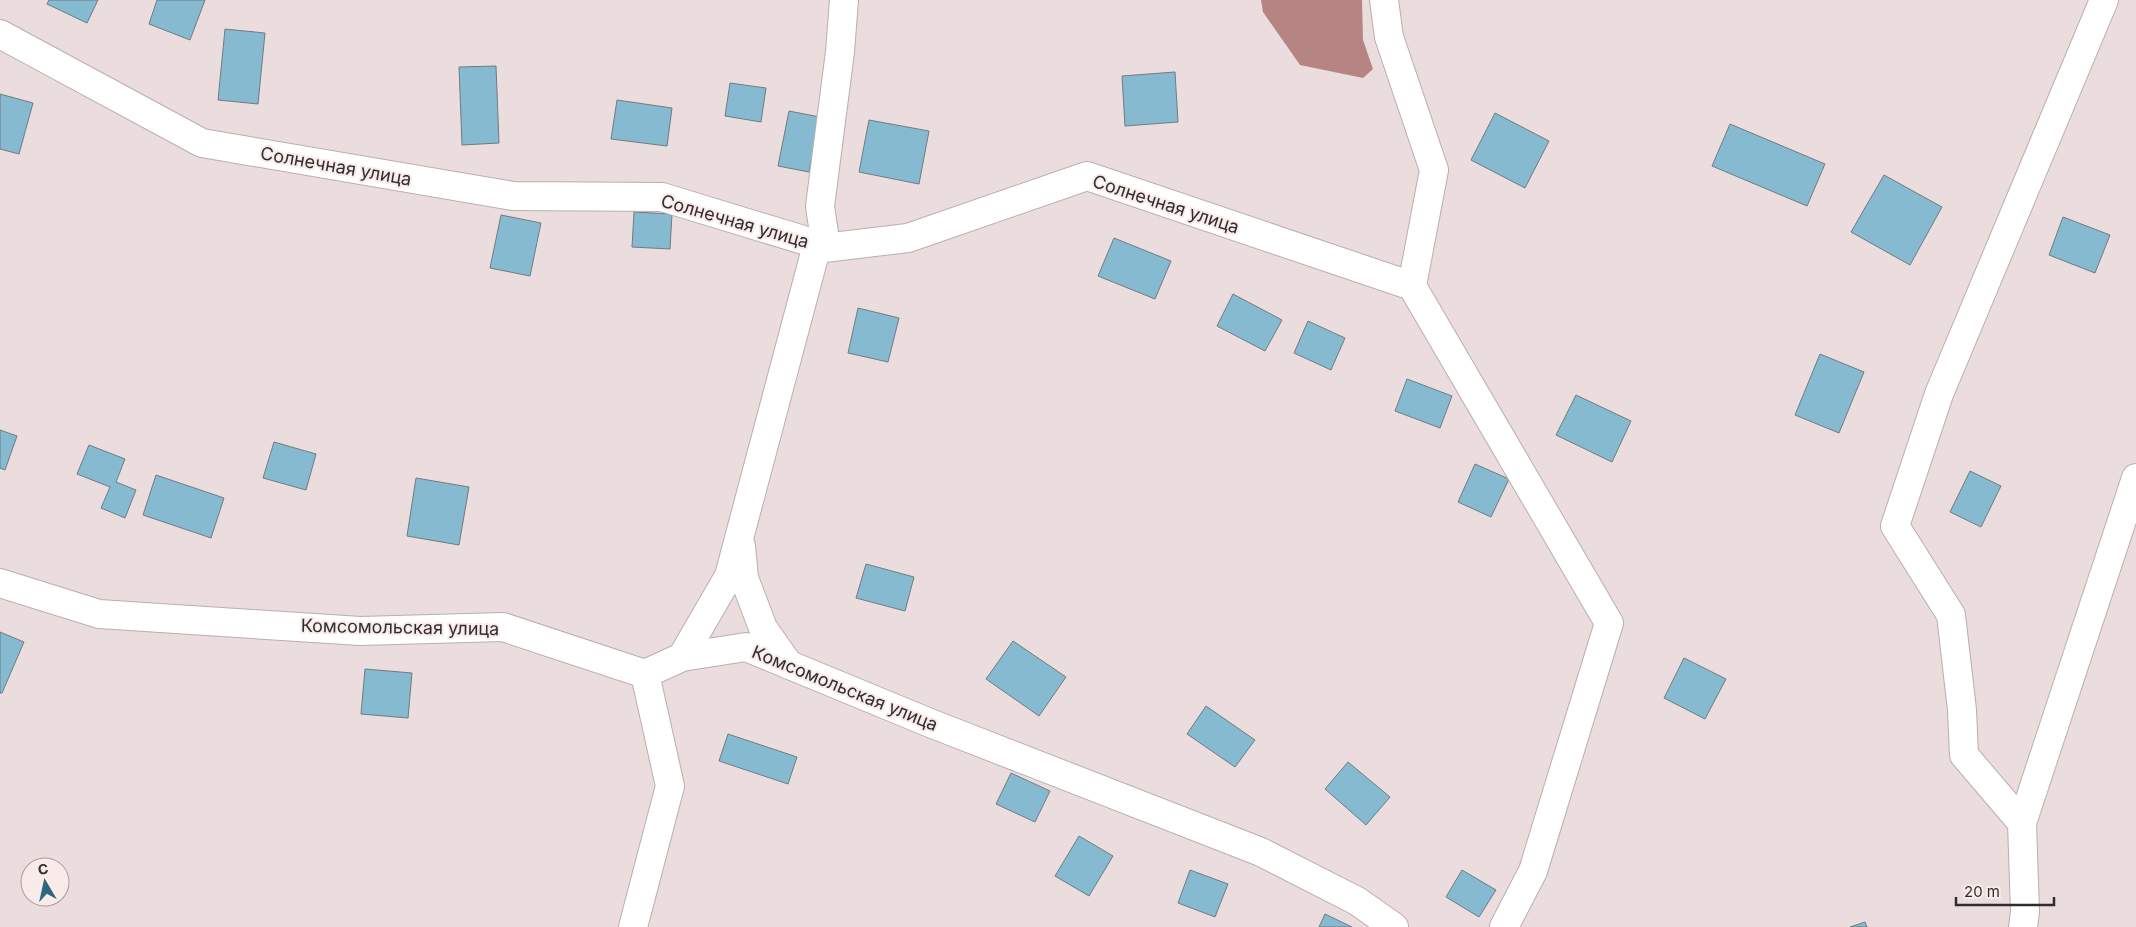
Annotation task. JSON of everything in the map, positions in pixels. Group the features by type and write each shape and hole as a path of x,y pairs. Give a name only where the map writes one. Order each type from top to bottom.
{"street":[{"path":"682,657 729,576 816,248 826,247 820,206 840,52 844,0"},
{"path":"1384,0 1389,37 1434,170 1412,286 1609,623 1533,870 1504,927"},
{"path":"2022,824 1964,755 1962,710 1951,615 1895,526 1938,394 2104,0"},
{"name":"Солнечная улица","path":"0,34 202,143 513,196 662,197 826,247 908,238 1087,176 1412,286"},
{"path":"2023,927 2025,912 2022,824 2136,478"},
{"path":"740,535 744,578 763,628 789,665"},
{"name":"Комсомольская улица","path":"0,583 99,614 360,631 502,627 645,674 682,657 746,647 940,727 1261,852 1356,901 1394,927"},
{"path":"633,927 670,786 645,674"}],"shaded area":[{"path":"1261,0 1362,0 1363,40 1373,69 1363,78 1300,65 1263,12"}],"building":[{"path":"49,0 98,0 87,23 47,4"},
{"path":"157,0 205,0 190,40 149,24"},
{"path":"225,29 265,33 258,104 218,100"},
{"path":"496,66 499,143 462,145 459,67"},
{"path":"1175,72 1178,122 1125,126 1122,76"},
{"path":"730,83 766,88 761,122 725,116"},
{"path":"0,94 33,103 19,154 0,149"},
{"path":"617,100 672,108 667,146 611,139"},
{"path":"789,111 820,117 809,172 778,166"},
{"path":"1495,113 1549,141 1525,188 1471,160"},
{"path":"869,120 929,131 919,184 859,172"},
{"path":"1730,124 1825,164 1807,206 1712,166"},
{"path":"1884,175 1942,207 1910,265 1851,232"},
{"path":"634,212 672,214 670,249 632,247"},
{"path":"501,215 541,223 530,276 490,268"},
{"path":"2063,217 2110,235 2095,273 2049,255"},
{"path":"1114,238 1171,261 1155,299 1098,276"},
{"path":"1233,294 1282,320 1265,351 1217,326"},
{"path":"858,308 899,318 888,362 848,353"},
{"path":"1308,321 1345,338 1331,370 1294,353"},
{"path":"1820,354 1864,372 1839,433 1795,415"},
{"path":"1407,379 1452,396 1440,428 1395,411"},
{"path":"1576,395 1631,421 1612,462 1556,435"},
{"path":"0,430 17,436 5,470 0,468"},
{"path":"274,442 316,454 306,490 263,478"},
{"path":"89,445 125,459 116,482 136,490 125,518 101,508 110,487 77,474"},
{"path":"1475,464 1509,479 1491,517 1458,502"},
{"path":"1970,471 2001,486 1981,527 1950,512"},
{"path":"156,475 224,498 211,538 143,515"},
{"path":"416,478 469,487 459,545 407,536"},
{"path":"866,564 914,577 905,611 856,598"},
{"path":"0,632 24,642 2,693 0,693"},
{"path":"1013,641 1066,677 1039,716 986,679"},
{"path":"1684,658 1726,679 1705,719 1664,698"},
{"path":"365,669 412,673 408,718 361,714"},
{"path":"1206,706 1255,740 1235,767 1187,734"},
{"path":"728,734 797,757 788,784 719,761"},
{"path":"1348,762 1390,797 1366,825 1325,789"},
{"path":"1011,773 1050,791 1035,822 996,804"},
{"path":"1079,836 1113,856 1089,896 1055,876"},
{"path":"1190,870 1228,884 1215,917 1178,903"},
{"path":"1462,870 1496,890 1479,917 1446,897"},
{"path":"1325,914 1352,927 1319,927"},
{"path":"1865,922 1867,927 1850,927"}]}
